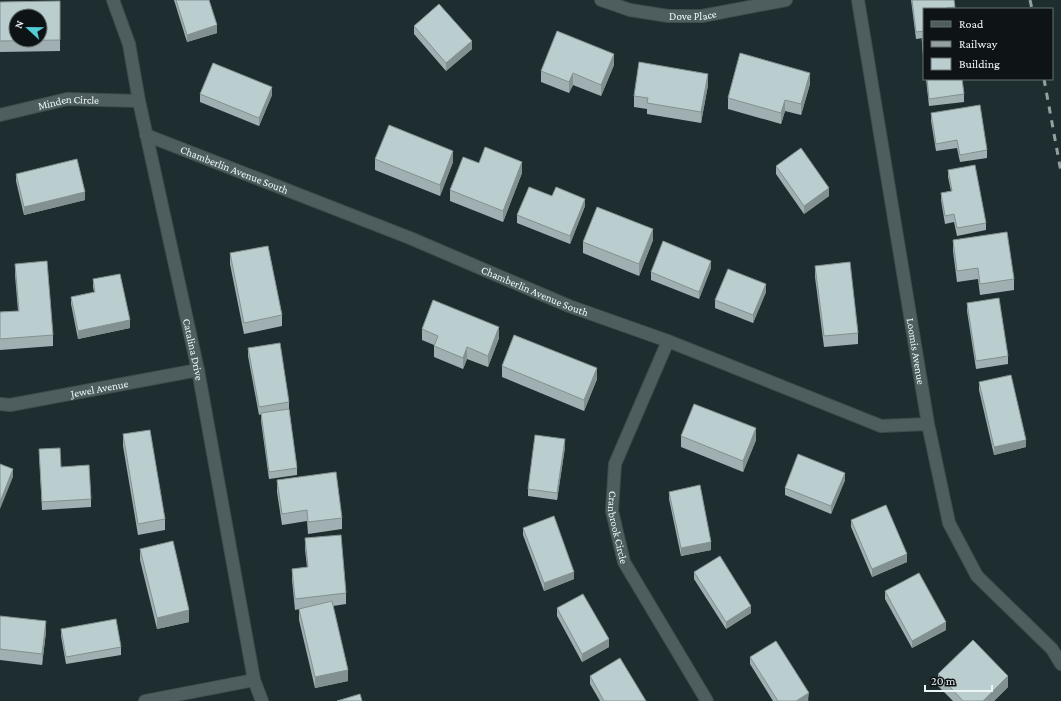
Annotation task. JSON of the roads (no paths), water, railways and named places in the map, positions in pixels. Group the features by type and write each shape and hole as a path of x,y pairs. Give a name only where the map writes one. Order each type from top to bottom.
{"street":[{"name":"Catalina Drive","path":"113,0 129,44 146,135 198,370 254,680 262,701"},
{"name":"Dove Place","path":"601,0 630,10 668,16 702,16 786,0"},
{"name":"Loomis Avenue","path":"858,0 928,424 949,523 977,576 1052,649 1061,664"},
{"name":"Minden Circle","path":"0,115 66,99 139,101"},
{"name":"Chamberlin Avenue South","path":"146,135 410,238 569,306 668,341 881,426 928,424"},
{"name":"Cranbrook Circle","path":"668,341 615,464 612,511 624,562 707,701"},
{"name":"Jewel Avenue","path":"0,404 10,405 198,370"},
{"path":"145,701 254,680"}],"railway":[{"path":"1030,0 1032,8"},
{"path":"1044,80 1061,172"}]}
